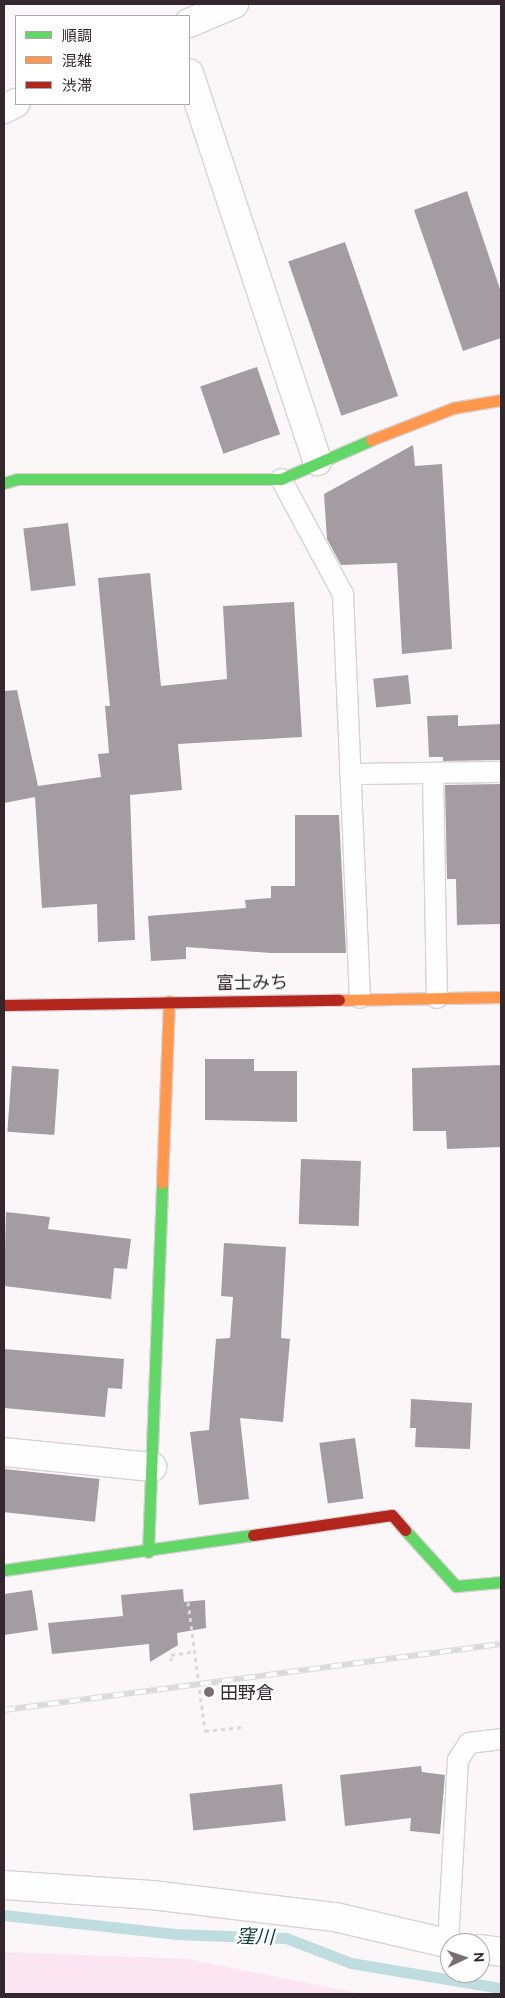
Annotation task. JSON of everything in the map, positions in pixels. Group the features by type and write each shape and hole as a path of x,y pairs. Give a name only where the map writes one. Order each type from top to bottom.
{"main road":[{"path":"4,483 17,479 281,479 316,461 453,408 501,400"},
{"name":"富士みち","path":"4,1004 168,1000 501,998"},
{"path":"148,1552 168,1000"},
{"path":"4,1570 148,1552 392,1515 456,1586 501,1582"}],"street":[{"path":"190,23 234,4"},
{"path":"190,76 316,461"},
{"path":"4,110 15,104"},
{"path":"4,1452 152,1467"},
{"path":"4,1885 152,1895 335,1917 440,1942"}],"lane":[{"path":"281,479 343,594 360,998"},
{"path":"350,774 501,772"},
{"path":"433,773 438,998"},
{"path":"450,1933 458,1760 469,1743 501,1739"}],"path":[{"path":"188,1602 205,1731 243,1727"},
{"path":"171,1661 171,1655 194,1652"}],"shaded area":[{"path":"4,1952 188,1959 362,1994 4,1994"}],"building":[{"path":"467,191 501,292 501,338 463,351 414,210"},
{"path":"345,242 398,396 341,416 288,262"},
{"path":"257,367 280,434 223,454 200,387"},
{"path":"413,445 415,466 442,464 452,649 402,654 397,563 341,565 327,539 324,494"},
{"path":"68,523 76,586 31,591 23,528"},
{"path":"150,573 161,686 227,679 223,606 294,602 302,737 178,744 182,790 130,795 135,940 98,942 97,904 42,908 35,797 4,803 4,691 17,690 38,786 101,777 98,754 109,753 105,706 110,706 98,578"},
{"path":"408,675 411,704 376,707 373,679"},
{"path":"458,715 458,726 501,724 501,760 443,761 443,757 429,757 427,716"},
{"path":"501,784 501,924 457,925 456,879 447,879 445,785"},
{"path":"295,815 339,815 346,953 271,953 186,947 186,959 151,961 148,916 246,908 245,900 271,898 271,886 295,886"},
{"path":"205,1059 254,1059 254,1071 297,1071 297,1122 205,1120"},
{"path":"501,1065 501,1147 447,1149 446,1131 413,1131 412,1068"},
{"path":"12,1066 59,1069 54,1135 7,1132"},
{"path":"301,1159 361,1161 359,1226 299,1224"},
{"path":"6,1212 50,1217 48,1229 131,1239 127,1269 114,1268 111,1299 4,1286"},
{"path":"224,1243 286,1247 281,1338 290,1339 283,1422 240,1418 249,1499 199,1505 190,1432 209,1430 216,1339 230,1338 233,1297 221,1296"},
{"path":"4,1349 124,1359 122,1389 108,1388 105,1417 4,1408"},
{"path":"411,1399 472,1403 470,1449 415,1447 416,1428 410,1428"},
{"path":"355,1438 363,1498 328,1503 319,1443"},
{"path":"4,1469 99,1479 95,1522 4,1512"},
{"path":"183,1589 184,1602 205,1600 206,1628 177,1633 178,1645 150,1662 149,1644 52,1654 48,1623 123,1616 121,1595"},
{"path":"32,1590 38,1630 4,1635 4,1594"},
{"path":"421,1766 422,1772 445,1775 440,1834 410,1831 411,1818 345,1826 340,1775"},
{"path":"282,1784 286,1821 193,1831 190,1794"}],"waterway":[{"name":"窪川","path":"4,1915 175,1934 286,1938 351,1963 501,1988"}],"railway":[{"path":"4,1710 501,1644"}],"traffic: fast":[{"path":"4,483 17,479 281,479 371,440"},
{"path":"148,1552 162,1183"},
{"path":"405,1530 456,1586 501,1582"},
{"path":"4,1570 253,1535"}],"traffic: slow":[{"path":"371,440 453,408 501,400"},
{"path":"339,1000 501,997"},
{"path":"162,1183 169,1001"}],"traffic: jam":[{"path":"4,1005 339,1000"},
{"path":"253,1535 392,1515 405,1530"}],"place":[{"name":"田野倉","path":"209,1692"}]}
